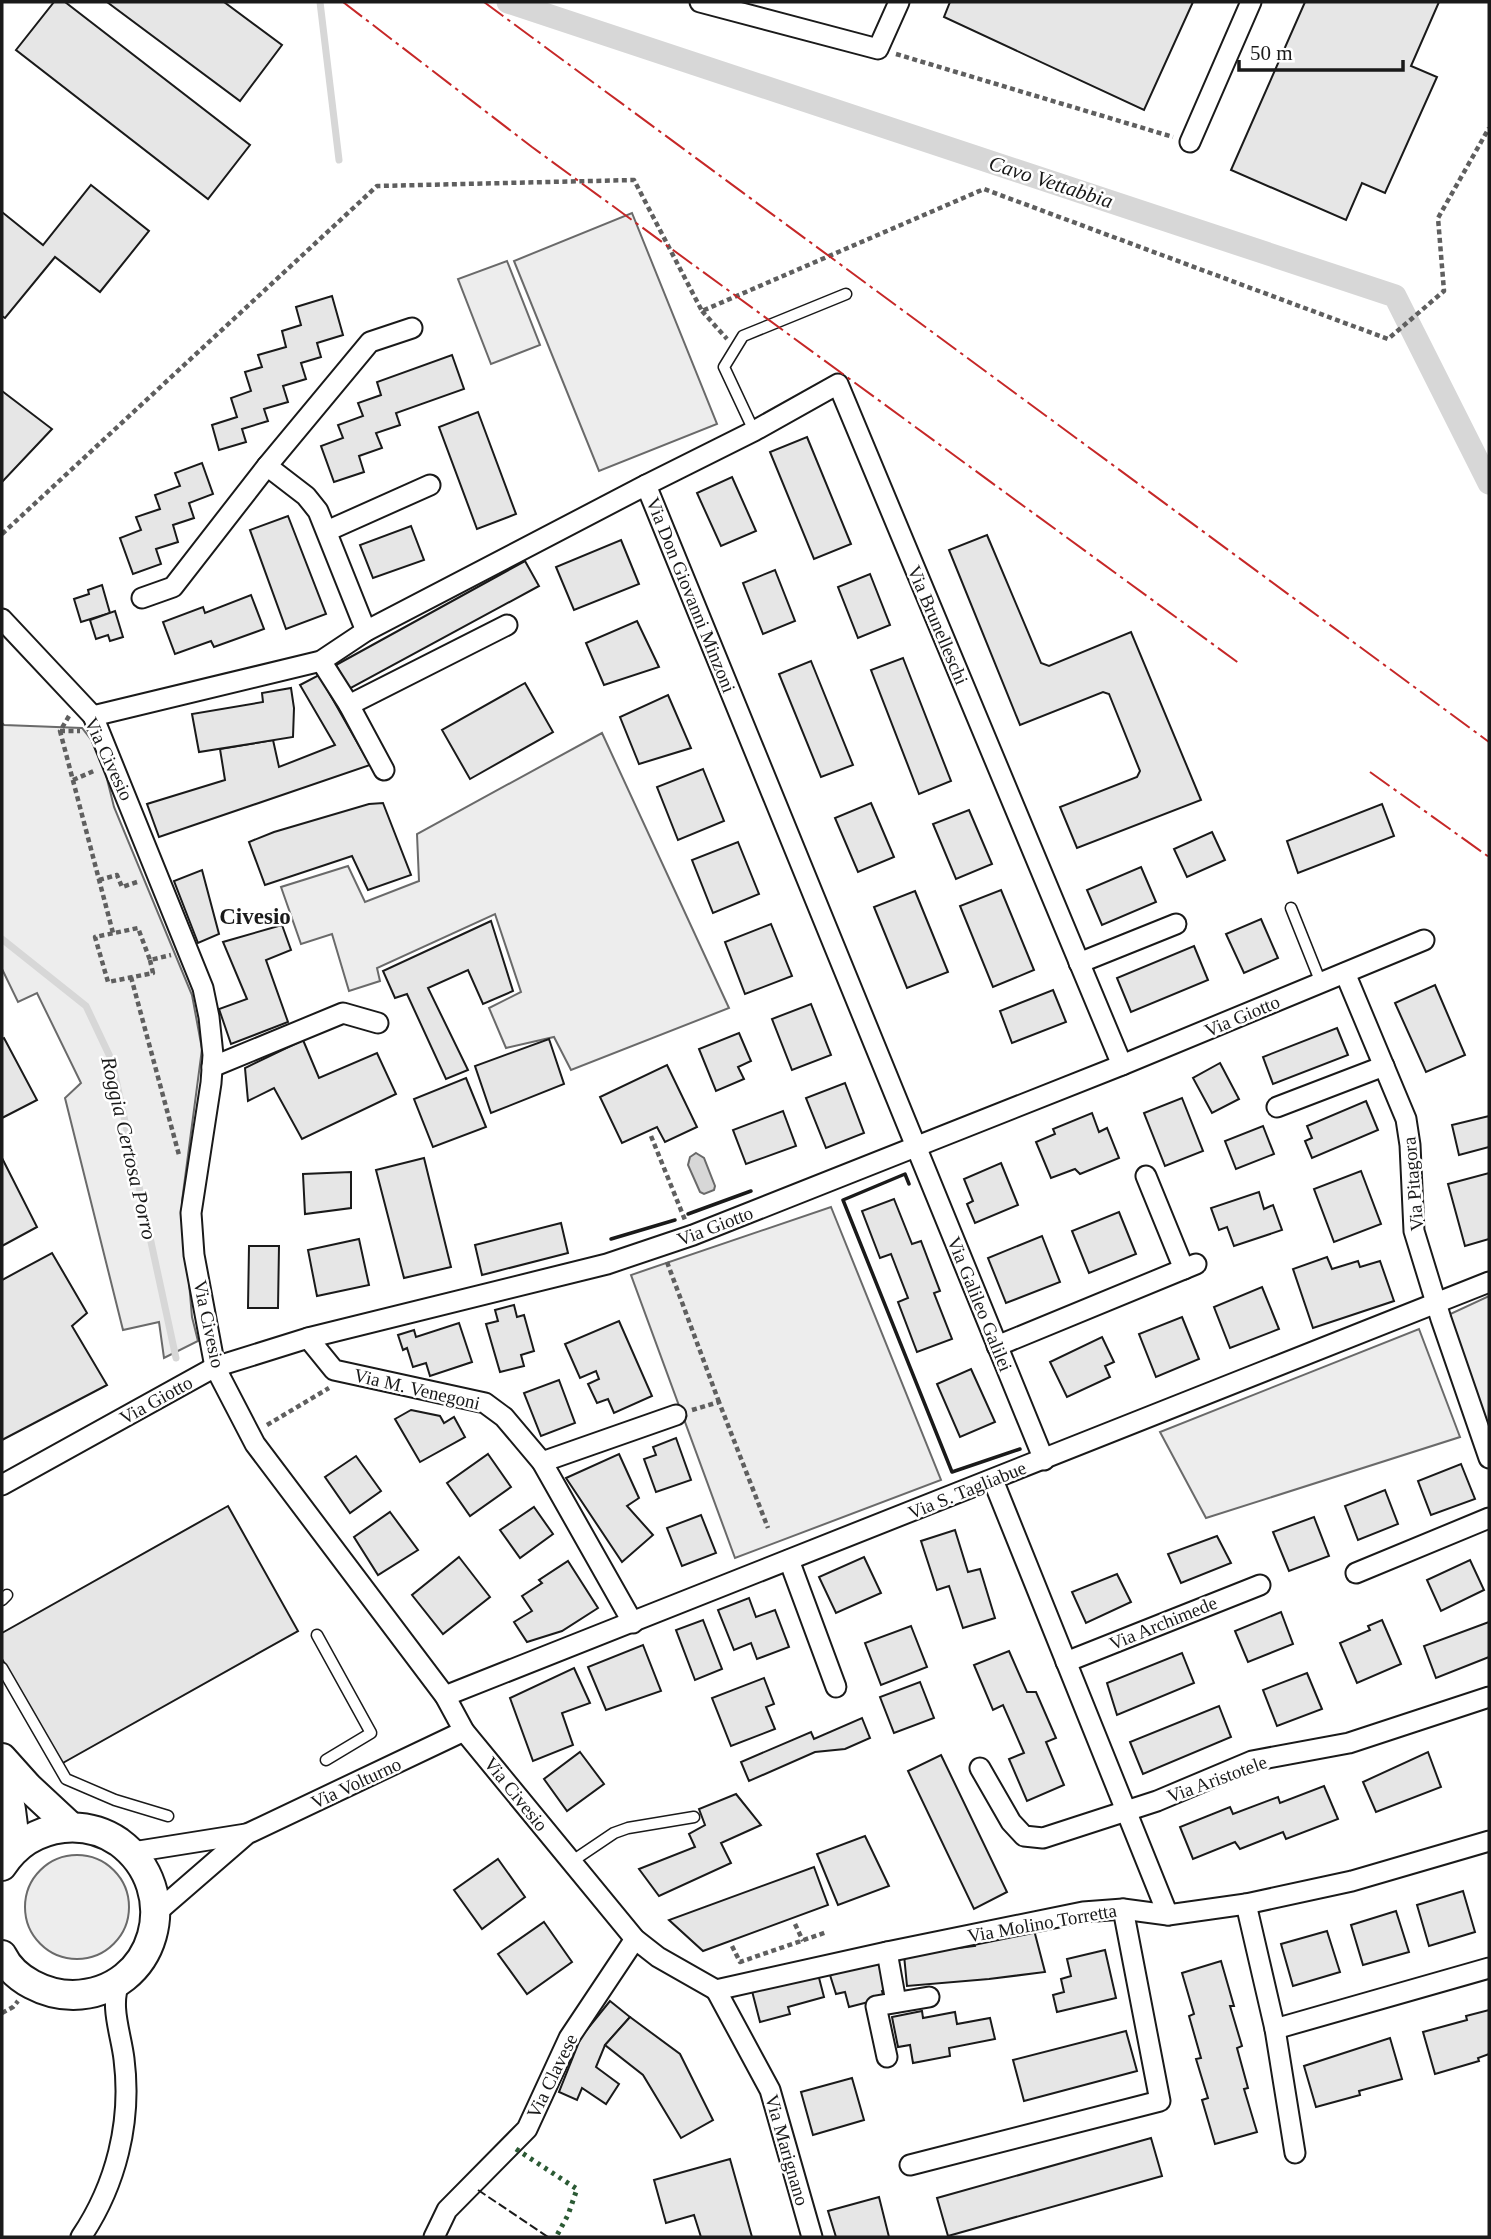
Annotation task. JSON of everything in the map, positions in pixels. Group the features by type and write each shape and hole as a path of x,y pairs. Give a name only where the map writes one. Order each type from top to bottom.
{"street":[{"path":"700,2 878,48 899,2"},
{"path":"1190,142 1251,2"},
{"path":"142,598 173,587 267,466 370,342 412,328"},
{"name":"Via Brunelleschi","path":"646,485 754,431 838,384 1122,1065"},
{"path":"267,466 306,496 318,511 366,631"},
{"path":"327,531 430,485"},
{"name":"Via Don Giovanni Minzoni","path":"87,724 321,661 366,631 646,485 917,1147"},
{"name":"Via Civesio","path":"2,619 87,724 181,953 203,988 209,1017 212,1067 191,1213 194,1255 215,1367 250,1435 445,1696 464,1731 635,1939 658,1957 716,1990"},
{"path":"349,705 507,625"},
{"path":"321,661 349,705 384,770"},
{"path":"1079,963 1175,924"},
{"name":"Via Giotto","path":"2,1485 215,1367 308,1338 607,1264 693,1236 1122,1065 1424,940"},
{"name":"Via Pitagora","path":"1345,973 1406,1119 1409,1131 1414,1231 1439,1311"},
{"path":"212,1067 343,1013 378,1023"},
{"path":"1277,1107 1384,1066"},
{"name":"Via Galileo Galilei","path":"917,1147 1044,1460"},
{"path":"997,1346 1190,1267 1146,1175"},
{"name":"Via S. Tagliabue","path":"445,1696 1044,1460 1439,1311 1489,1282"},
{"path":"1439,1311 1489,1458"},
{"name":"Via M. Venegoni","path":"308,1338 334,1370 485,1403 504,1417 542,1462 633,1623"},
{"path":"542,1462 676,1415"},
{"path":"993,1480 1168,1915"},
{"path":"1356,1573 1489,1518"},
{"path":"789,1560 836,1686"},
{"name":"Via Archimede","path":"1066,1662 1260,1585"},
{"name":"Via Aristotele","path":"980,1768 1011,1822 1024,1836 1043,1838 1125,1812 1252,1762 1349,1743 1489,1697"},
{"name":"Via Volturno","path":"157,1912 247,1834 464,1731"},
{"path":"2,1761 71,1827"},
{"path":"2,1761 11,1810 9,1857"},
{"path":"3,1960 28,1983 61,1995 87,1994 120,1980 137,1965 151,1942 157,1912 153,1886 142,1863 112,1837 91,1829 52,1829 32,1837 9,1857"},
{"name":"Via Volturno","path":"133,1853 247,1834"},
{"name":"Via Molino Torretta","path":"716,1990 1083,1912 1123,1909 1168,1915 1246,1904 1352,1881 1489,1841"},
{"path":"1246,1904 1275,2029 1295,2153"},
{"path":"910,2165 1160,2101 1123,1909"},
{"name":"Via Clavese","path":"434,2237 447,2210 527,2129 569,2038 635,1939"},
{"path":"887,1952 896,2002"},
{"path":"1275,2029 1489,1969"},
{"path":"81,2237 102,2202 123,2132 126,2085 122,2041 117,2023 116,1991 120,1980"},
{"name":"Via Marignano","path":"716,1990 770,2090 812,2237"},
{"path":"87,1994 106,2008 117,2023"},
{"path":"887,2057 876,2006 929,1997"}],"lane":[{"path":"754,431 724,367 743,335 846,294"},
{"path":"1291,908 1321,983"},
{"path":"317,1635 371,1733 326,1760"},
{"path":"2,1668 66,1779 116,1800 167,1816"},
{"path":"571,1862 614,1833 628,1828 694,1817"}],"path":[{"path":"878,48 1190,142"},
{"path":"702,311 984,189 1388,339 1444,290 1438,218 1489,128"},
{"path":"2,534 377,186 634,180 702,311 735,349"},
{"path":"69,715 60,731 113,933"},
{"path":"60,731 87,724"},
{"path":"99,880 117,875 122,887 144,879"},
{"path":"138,928 150,960 153,973 108,982 95,937 138,928"},
{"path":"168,942 181,953"},
{"path":"150,960 181,953"},
{"path":"131,977 181,1161 184,1148"},
{"path":"651,1136 693,1236"},
{"path":"662,1246 768,1528"},
{"path":"250,1435 354,1374"},
{"path":"676,1415 719,1402"},
{"path":"795,1924 803,1941"},
{"path":"732,1946 740,1962 827,1932"}],"shaded area":[{"path":"632,213 717,424 599,471 514,261"},
{"path":"507,261 540,345 491,364 458,279"},
{"path":"2,723 82,728 100,751 114,807 192,995 202,1049 182,1201 192,1317 198,1341 164,1358 159,1322 123,1330 65,1098 81,1083 37,993 18,1002 2,969"},
{"path":"602,733 729,1008 571,1070 554,1037 506,1048 489,1008 521,992 495,914 377,968 380,981 349,991 332,934 301,944 281,887 348,866 365,902 419,881 417,834"},
{"path":"696,1153 704,1158 715,1186 714,1190 704,1194 700,1192 688,1165 690,1157"},
{"path":"831,1207 941,1480 735,1558 631,1275"},
{"path":"1489,1296 1489,1420 1484,1422 1446,1316"},
{"path":"1419,1329 1460,1437 1206,1518 1160,1432"},
{"path":"77,1855 97,1859 114,1870 125,1887 129,1907 125,1927 114,1944 97,1955 77,1959 57,1955 40,1944 29,1927 25,1907 29,1887 40,1870 57,1859"}],"building":[{"path":"54,2 65,2 250,145 208,199 16,50"},
{"path":"107,2 224,2 282,45 240,101"},
{"path":"950,2 1193,2 1144,110 944,17"},
{"path":"1305,2 1439,2 1411,66 1437,77 1385,193 1362,183 1346,220 1231,170"},
{"path":"91,185 149,231 100,292 55,257 5,318 2,316 2,212 43,245"},
{"path":"332,296 343,335 317,343 321,357 301,363 306,379 283,386 288,402 264,409 268,421 242,429 246,442 219,450 212,425 237,417 231,398 251,391 245,372 262,367 258,355 286,347 282,331 301,325 296,307"},
{"path":"452,355 464,389 396,413 400,425 376,433 382,448 359,456 364,472 334,482 321,446 343,438 338,425 363,416 358,403 381,395 377,382"},
{"path":"2,391 52,429 2,482"},
{"path":"478,412 516,514 477,529 439,427"},
{"path":"807,437 851,544 814,559 770,452"},
{"path":"202,463 213,494 189,503 194,518 173,525 178,542 156,549 161,564 133,574 120,538 141,530 136,517 160,509 155,495 180,486 175,473"},
{"path":"732,477 756,531 721,546 697,493"},
{"path":"288,516 326,614 286,629 250,530"},
{"path":"411,526 424,560 373,578 360,545"},
{"path":"987,535 1041,663 1049,666 1131,632 1201,800 1077,848 1060,807 1137,777 1140,771 1109,694 1103,692 1020,725 949,550"},
{"path":"621,540 639,584 574,610 556,567"},
{"path":"525,561 539,586 349,689 336,665"},
{"path":"775,570 795,621 763,634 743,583"},
{"path":"870,574 890,625 858,638 838,587"},
{"path":"102,585 110,613 81,622 74,599 89,594 88,590"},
{"path":"251,595 264,629 214,647 211,641 175,654 163,622 203,607 205,613"},
{"path":"115,611 123,637 110,641 108,635 96,639 90,620"},
{"path":"637,621 659,667 604,685 586,643"},
{"path":"903,658 951,781 919,794 871,670"},
{"path":"811,661 853,765 821,777 779,674"},
{"path":"319,675 370,765 159,837 147,804 225,780 220,749 273,740 279,767 335,745 300,685"},
{"path":"525,683 553,732 470,779 442,730"},
{"path":"291,688 294,708 293,737 199,752 192,714 263,702 262,693"},
{"path":"668,695 691,748 639,764 620,717"},
{"path":"703,769 724,821 678,840 657,787"},
{"path":"383,803 411,875 368,890 352,856 265,885 249,842 369,804"},
{"path":"871,803 894,857 858,872 835,818"},
{"path":"1382,804 1394,836 1298,873 1287,841"},
{"path":"969,810 992,864 956,879 933,824"},
{"path":"1212,832 1225,860 1187,877 1174,849"},
{"path":"738,842 759,894 713,913 692,860"},
{"path":"1141,867 1156,902 1102,925 1087,890"},
{"path":"202,870 219,934 198,943 174,881"},
{"path":"1001,890 1034,970 993,987 960,906"},
{"path":"915,891 948,972 907,988 874,907"},
{"path":"1261,919 1278,958 1244,973 1226,934"},
{"path":"491,921 513,991 483,1004 468,970 428,988 468,1070 446,1079 407,994 395,998 383,971"},
{"path":"771,924 792,976 745,994 725,942"},
{"path":"282,925 291,950 266,960 288,1022 231,1044 219,1009 247,999 223,942"},
{"path":"1194,946 1208,980 1131,1012 1117,978"},
{"path":"1435,985 1465,1055 1426,1072 1395,1003"},
{"path":"1053,990 1066,1022 1012,1043 1000,1011"},
{"path":"811,1004 831,1055 792,1070 772,1019"},
{"path":"1337,1028 1348,1055 1273,1084 1263,1057"},
{"path":"739,1033 751,1061 738,1067 744,1079 716,1091 699,1049"},
{"path":"4,1038 37,1100 2,1118 2,1039"},
{"path":"549,1039 564,1084 491,1113 475,1066"},
{"path":"303,1040 319,1078 377,1053 396,1094 302,1139 274,1088 248,1101 245,1068"},
{"path":"1220,1063 1239,1099 1212,1113 1193,1078"},
{"path":"667,1065 697,1127 665,1142 657,1127 622,1143 600,1097"},
{"path":"466,1078 486,1127 433,1147 414,1099"},
{"path":"845,1083 864,1133 826,1148 806,1098"},
{"path":"1182,1098 1203,1151 1165,1166 1144,1113"},
{"path":"1366,1101 1378,1130 1312,1158 1305,1141 1312,1138 1307,1126"},
{"path":"783,1111 796,1146 746,1164 733,1130"},
{"path":"1092,1113 1099,1132 1107,1128 1119,1158 1080,1174 1075,1169 1051,1178 1036,1142 1055,1134 1053,1129"},
{"path":"1489,1116 1489,1147 1459,1155 1452,1125"},
{"path":"1263,1126 1274,1154 1236,1169 1225,1141"},
{"path":"2,1158 37,1227 2,1246"},
{"path":"424,1158 451,1267 404,1278 376,1170"},
{"path":"1001,1163 1018,1205 975,1223 967,1204 973,1201 964,1179"},
{"path":"1361,1171 1381,1224 1334,1242 1314,1189"},
{"path":"351,1172 351,1208 305,1214 303,1174"},
{"path":"1489,1173 1489,1239 1465,1246 1448,1184"},
{"path":"1259,1192 1264,1209 1273,1205 1282,1230 1234,1246 1227,1227 1219,1230 1211,1208"},
{"path":"894,1199 912,1244 921,1241 940,1291 934,1293 952,1339 917,1352 898,1302 908,1298 891,1254 880,1258 862,1211"},
{"path":"1119,1212 1136,1254 1089,1273 1072,1231"},
{"path":"561,1223 568,1253 482,1275 475,1245"},
{"path":"1042,1236 1060,1282 1006,1303 988,1258"},
{"path":"359,1239 369,1285 317,1296 308,1250"},
{"path":"249,1246 279,1246 278,1308 248,1308"},
{"path":"52,1253 87,1313 72,1326 107,1385 2,1440 2,1280"},
{"path":"1327,1257 1332,1269 1358,1261 1360,1267 1380,1261 1394,1301 1313,1328 1293,1269"},
{"path":"1262,1287 1279,1329 1230,1348 1214,1307"},
{"path":"514,1305 517,1317 524,1315 534,1351 521,1355 524,1366 500,1372 486,1324 498,1321 495,1310"},
{"path":"1182,1317 1199,1359 1156,1377 1139,1334"},
{"path":"619,1321 652,1396 614,1413 608,1399 597,1403 588,1384 599,1379 596,1371 580,1378 565,1344"},
{"path":"459,1323 472,1362 430,1376 426,1363 413,1367 407,1348 403,1350 398,1335 414,1330 416,1337"},
{"path":"1102,1337 1114,1362 1105,1366 1110,1377 1067,1397 1050,1362"},
{"path":"971,1369 995,1422 960,1437 937,1384"},
{"path":"559,1380 575,1423 541,1436 524,1393"},
{"path":"411,1410 440,1416 444,1423 454,1417 465,1437 420,1462 395,1419"},
{"path":"676,1438 691,1480 656,1492 644,1459 656,1455 653,1447"},
{"path":"488,1454 511,1487 470,1516 447,1483"},
{"path":"619,1454 639,1498 627,1506 653,1535 622,1562 566,1478"},
{"path":"356,1456 381,1491 350,1513 325,1477"},
{"path":"1461,1464 1475,1499 1431,1515 1418,1481"},
{"path":"1385,1490 1398,1524 1358,1540 1345,1506"},
{"path":"228,1506 298,1631 61,1764 2,1659 2,1633"},
{"path":"534,1507 553,1534 520,1558 500,1530"},
{"path":"390,1512 418,1550 378,1575 354,1537"},
{"path":"701,1515 716,1553 682,1566 667,1528"},
{"path":"1314,1517 1329,1556 1289,1571 1273,1532"},
{"path":"955,1530 968,1572 980,1569 995,1618 963,1628 949,1586 937,1590 921,1541"},
{"path":"1217,1536 1231,1563 1181,1583 1168,1554"},
{"path":"459,1557 490,1597 443,1634 412,1595"},
{"path":"864,1557 881,1593 836,1613 819,1577"},
{"path":"1470,1560 1484,1590 1441,1611 1427,1580"},
{"path":"568,1561 598,1608 562,1631 527,1642 514,1622 532,1611 522,1596 542,1583 539,1580"},
{"path":"1117,1574 1131,1602 1086,1623 1072,1592"},
{"path":"749,1598 756,1617 775,1610 789,1647 757,1659 751,1643 734,1650 718,1610"},
{"path":"1281,1612 1293,1644 1248,1662 1235,1631"},
{"path":"703,1620 722,1669 695,1680 676,1630"},
{"path":"1382,1620 1401,1664 1357,1683 1340,1643 1370,1630 1368,1626"},
{"path":"1489,1622 1489,1657 1436,1678 1424,1646"},
{"path":"911,1626 927,1667 881,1685 865,1643"},
{"path":"643,1645 661,1691 606,1710 588,1667"},
{"path":"1009,1651 1027,1692 1036,1692 1056,1738 1046,1742 1064,1785 1027,1801 1009,1759 1024,1753 1003,1705 993,1710 974,1665"},
{"path":"1182,1653 1194,1683 1117,1715 1107,1683"},
{"path":"574,1668 590,1703 562,1713 573,1745 533,1761 510,1698"},
{"path":"1307,1673 1322,1709 1277,1726 1263,1690"},
{"path":"764,1678 774,1704 766,1707 775,1729 731,1746 712,1698"},
{"path":"920,1682 934,1718 894,1733 880,1697"},
{"path":"1219,1706 1231,1737 1143,1774 1130,1742"},
{"path":"862,1718 870,1738 845,1749 815,1752 749,1781 741,1762 811,1732 814,1739"},
{"path":"580,1752 604,1784 567,1811 544,1779"},
{"path":"1428,1752 1441,1787 1376,1812 1363,1782"},
{"path":"941,1755 1007,1892 974,1909 908,1771"},
{"path":"1324,1786 1338,1819 1286,1839 1283,1832 1240,1849 1235,1842 1193,1859 1180,1827 1230,1807 1233,1814 1278,1797 1280,1803"},
{"path":"736,1794 761,1825 721,1843 731,1863 659,1896 639,1869 695,1847 689,1834 705,1825 699,1809"},
{"path":"865,1836 889,1886 838,1905 817,1854"},
{"path":"498,1859 525,1897 482,1929 454,1890"},
{"path":"814,1867 828,1905 703,1951 669,1920"},
{"path":"1463,1891 1475,1932 1429,1946 1417,1905"},
{"path":"1396,1911 1409,1952 1363,1965 1351,1925"},
{"path":"544,1922 572,1962 527,1994 498,1954"},
{"path":"1034,1930 1045,1972 907,1986 904,1955 975,1946 974,1940"},
{"path":"1327,1931 1340,1972 1293,1986 1281,1944"},
{"path":"1105,1950 1116,1998 1057,2012 1053,1995 1064,1992 1061,1979 1071,1976 1067,1959"},
{"path":"881,1961 889,1990 882,1991 884,1998 849,2007 845,1992 836,1994 830,1975"},
{"path":"1221,1961 1242,2046 1237,2048 1248,2088 1244,2089 1257,2132 1215,2144 1202,2100 1208,2098 1196,2059 1201,2058 1189,2016 1194,2014 1182,1973"},
{"path":"818,1974 824,1997 788,2007 790,2014 760,2022 752,1991"},
{"path":"610,2001 630,2017 605,2045 596,2067 619,2084 606,2104 582,2088 577,2100 559,2092 581,2037"},
{"path":"1489,2010 1489,2054 1478,2058 1479,2061 1435,2074 1423,2032 1467,2020 1466,2016"},
{"path":"922,2011 923,2018 955,2012 957,2024 990,2018 995,2039 949,2048 950,2056 913,2063 910,2045 898,2047 892,2017"},
{"path":"630,2017 680,2054 713,2120 681,2138 643,2075 605,2045"},
{"path":"1126,2031 1137,2071 1024,2101 1013,2060"},
{"path":"1390,2038 1402,2079 1359,2091 1360,2095 1316,2107 1304,2066"},
{"path":"852,2078 864,2120 813,2135 801,2092"},
{"path":"1151,2138 1162,2176 948,2236 937,2198"},
{"path":"730,2159 752,2237 701,2237 694,2215 666,2223 654,2180"},
{"path":"879,2197 889,2237 836,2237 828,2211"}],"waterway":[{"name":"Roggia Certosa Porro","path":"320,2 339,160"},
{"name":"Cavo Vettabbia","path":"508,2 1395,296 1489,483"},
{"name":"Roggia Certosa Porro","path":"2,939 86,1006 112,1061 176,1358"}],"hedge":[{"path":"516,2149 577,2189 568,2215 556,2237"}],"fence":[{"path":"478,2190 548,2237"}],"wall":[{"path":"909,1184 905,1174 843,1200 952,1472 1020,1449"},
{"path":"688,1214 751,1191"},
{"path":"611,1239 675,1220"}],"power":[{"path":"343,2 532,147 1240,664"},
{"path":"484,2 1489,742"},
{"path":"1370,772 1489,857"}],"district":[{"name":"Civesio","path":"255,916"}]}
